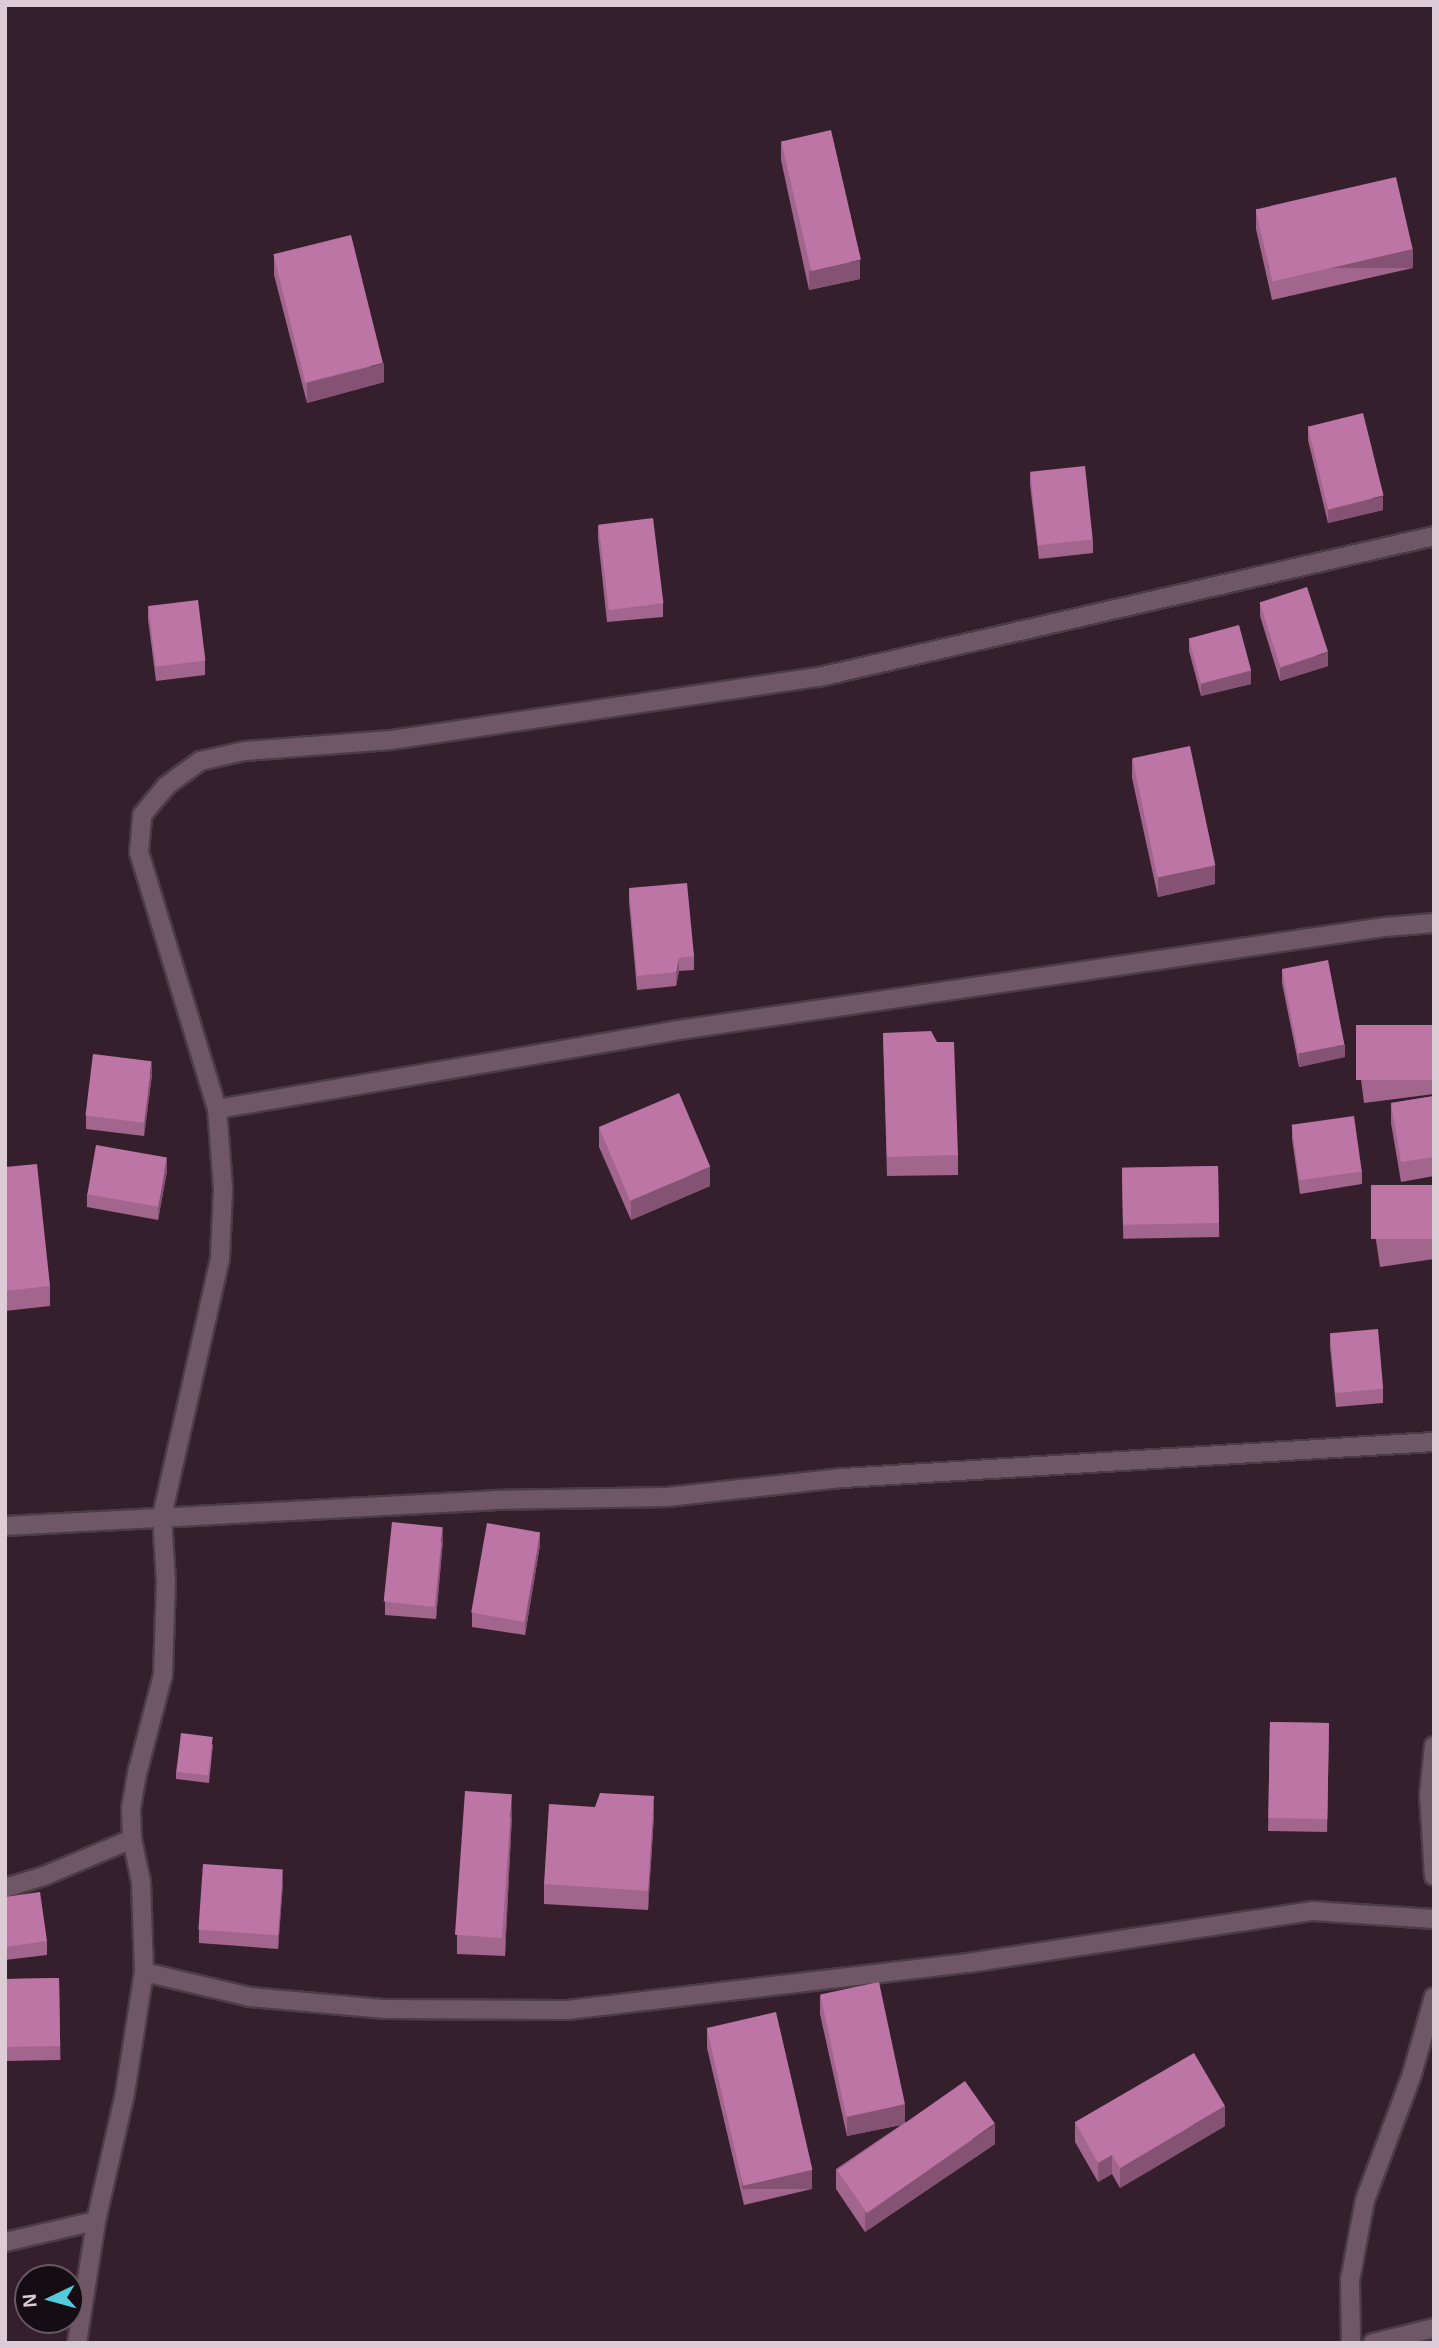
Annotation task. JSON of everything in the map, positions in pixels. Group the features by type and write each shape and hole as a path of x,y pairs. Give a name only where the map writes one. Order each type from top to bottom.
{"street":[{"path":"77,2343 96,2221 125,2093 144,1972 141,1882 132,1839 131,1808 163,1675 166,1582 162,1516 220,1258 223,1188 217,1109 139,852 142,814 166,786 201,761 245,751 391,740 820,677 1434,536"},
{"path":"217,1109 672,1031 1385,927 1434,923"},
{"path":"5,1526 494,1500 667,1497 857,1477 1434,1441"},
{"path":"1434,1746 1430,1794 1434,1876"},
{"path":"5,1888 44,1876 132,1839"},
{"path":"144,1972 250,1997 385,2009 568,2010 968,1964 1313,1911 1434,1919"},
{"path":"1351,2343 1350,2280 1364,2200 1412,2074 1434,1997"},
{"path":"5,2242 96,2221"},
{"path":"1373,2343 1434,2328"}],"building":[{"path":"831,130 861,260 811,271 781,141"},
{"path":"1396,177 1413,249 1272,281 1256,209"},
{"path":"351,235 383,363 305,382 273,254"},
{"path":"1363,413 1384,495 1328,509 1308,427"},
{"path":"1085,466 1093,540 1038,545 1030,472"},
{"path":"653,518 663,603 609,610 598,525"},
{"path":"1307,587 1328,652 1280,667 1259,602"},
{"path":"198,600 205,661 156,667 148,606"},
{"path":"1239,625 1251,670 1201,684 1189,638"},
{"path":"1190,746 1215,865 1158,878 1132,758"},
{"path":"687,883 694,956 679,958 676,972 637,976 629,888"},
{"path":"1328,960 1344,1044 1298,1053 1282,969"},
{"path":"1356,1025 1434,1025 1434,1080 1356,1080"},
{"path":"931,1031 937,1042 954,1042 958,1155 887,1157 883,1033"},
{"path":"93,1054 152,1061 144,1123 85,1116"},
{"path":"679,1093 710,1167 630,1201 599,1127"},
{"path":"1434,1096 1434,1157 1401,1162 1391,1103"},
{"path":"1354,1116 1362,1171 1299,1180 1292,1125"},
{"path":"96,1145 167,1158 158,1207 87,1194"},
{"path":"37,1164 50,1286 5,1291 5,1167"},
{"path":"1218,1166 1219,1223 1123,1225 1122,1168"},
{"path":"1371,1185 1434,1185 1434,1239 1371,1239"},
{"path":"1378,1329 1383,1389 1335,1393 1330,1333"},
{"path":"392,1522 443,1527 434,1607 384,1602"},
{"path":"487,1523 540,1532 524,1622 471,1613"},
{"path":"1270,1722 1329,1723 1327,1819 1268,1818"},
{"path":"181,1733 213,1737 208,1776 176,1772"},
{"path":"465,1791 512,1794 502,1938 455,1935"},
{"path":"600,1793 654,1796 648,1891 544,1884 549,1804 595,1807"},
{"path":"203,1864 283,1870 278,1935 198,1930"},
{"path":"40,1892 47,1941 5,1947 5,1897"},
{"path":"59,1978 60,2046 6,2047 5,1979"},
{"path":"879,1982 905,2104 846,2117 820,1994"},
{"path":"776,2012 812,2170 743,2186 707,2028"},
{"path":"1194,2053 1225,2106 1120,2168 1112,2155 1098,2163 1075,2122"},
{"path":"965,2081 995,2124 867,2213 837,2170"}]}
